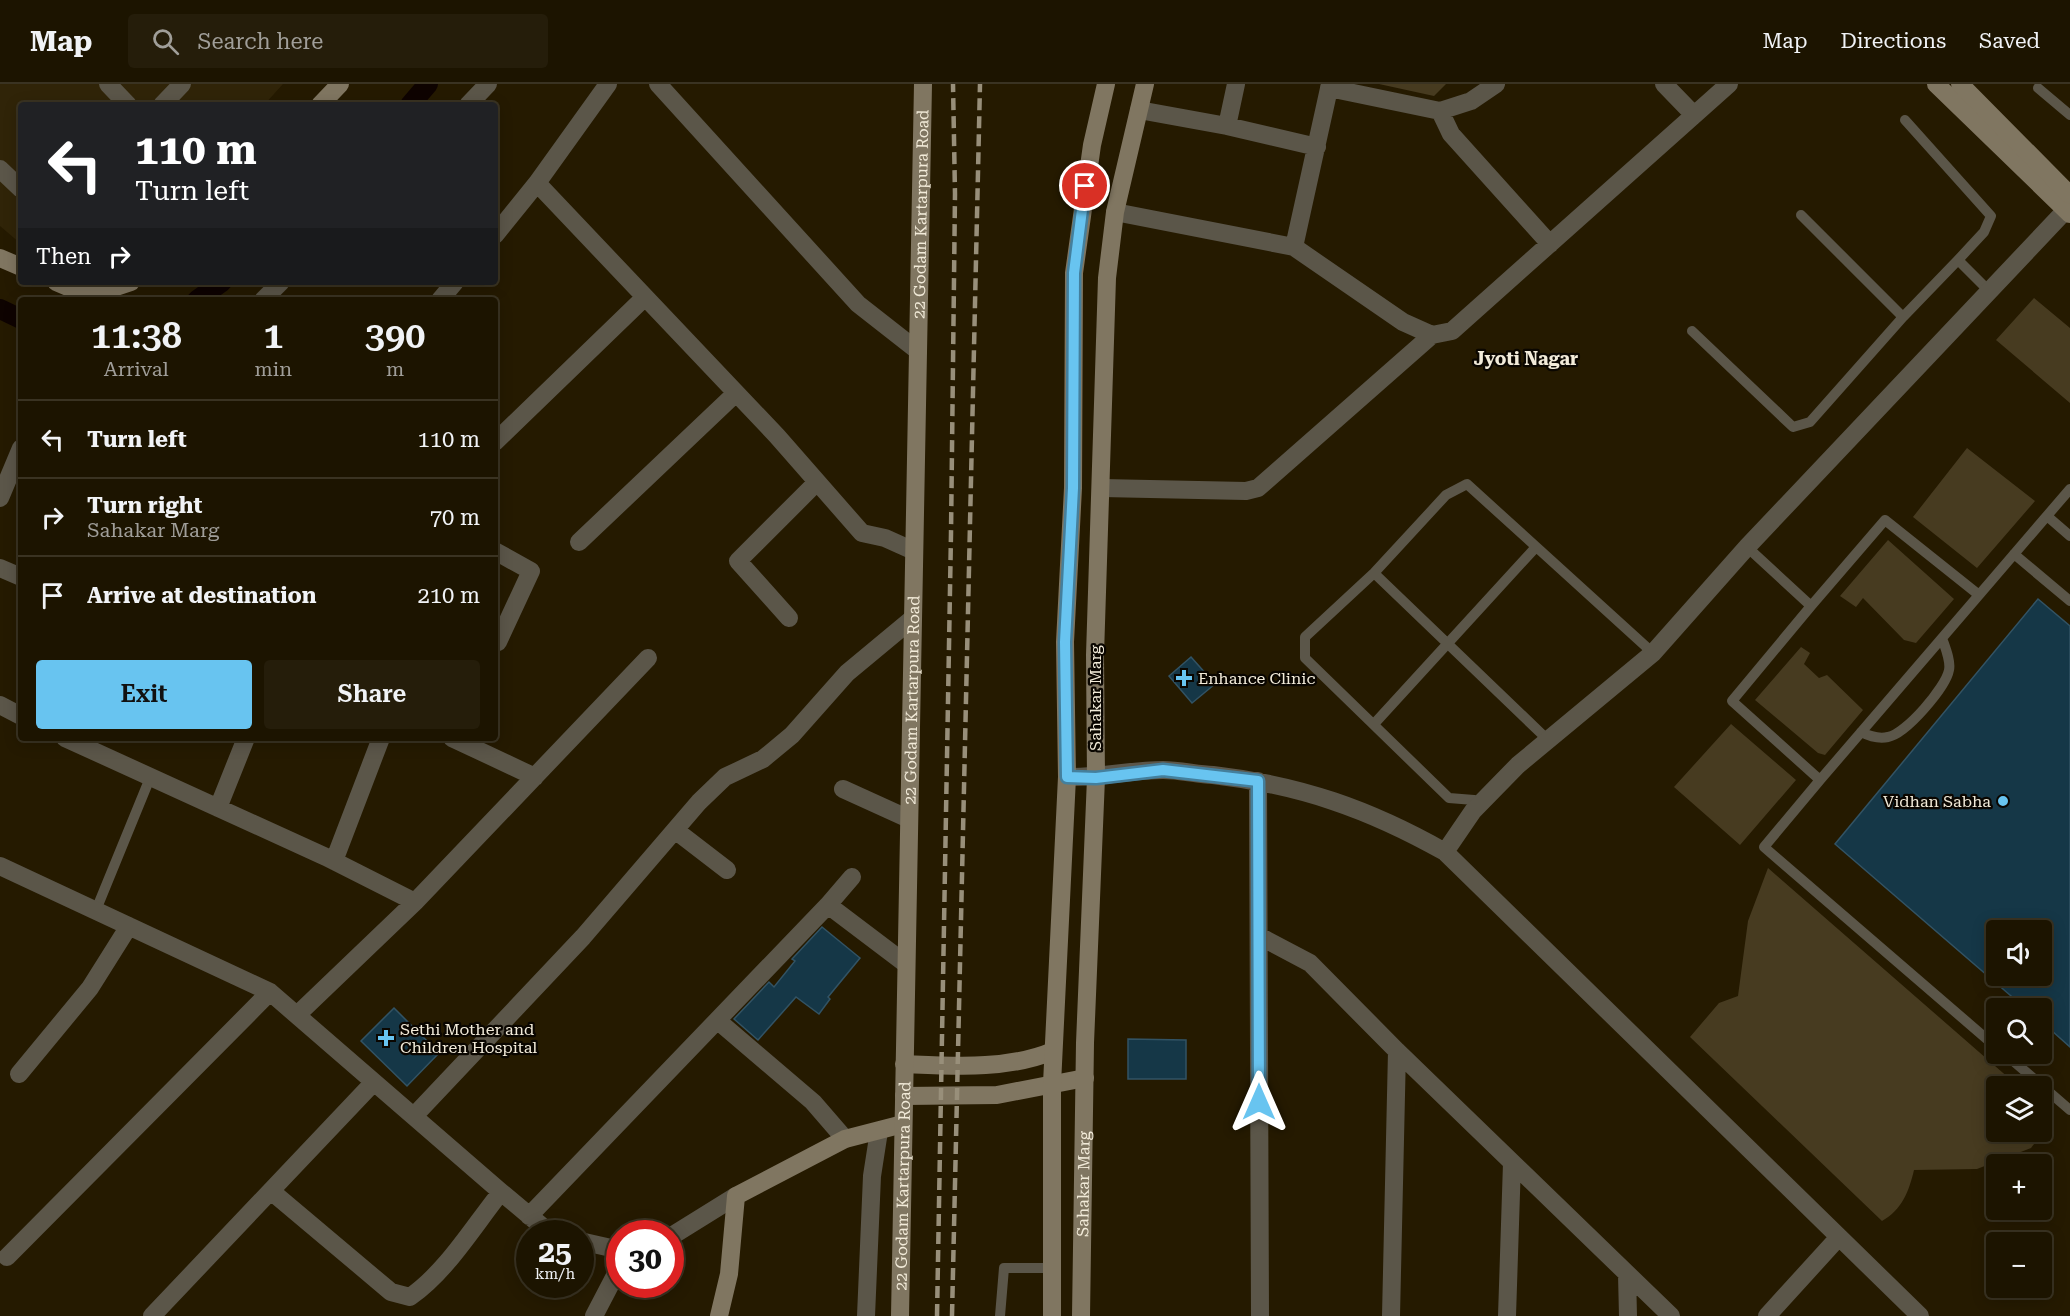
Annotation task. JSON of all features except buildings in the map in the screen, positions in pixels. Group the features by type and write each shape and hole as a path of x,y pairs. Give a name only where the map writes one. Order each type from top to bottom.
{"street":[{"path":"108,84 125,102"},
{"path":"165,102 182,84"},
{"path":"323,102 340,84"},
{"path":"471,102 488,84"},
{"path":"498,231 537,183 608,84"},
{"path":"658,84 858,304 918,351"},
{"name":"22 Godam Kartarpura Road","path":"900,1316 923,84"},
{"name":"Sahakar Marg","path":"1052,1316 1052,1084 1067,777 1065,642 1073,488 1074,273 1092,145 1106,84"},
{"name":"Sahakar Marg","path":"1081,1316 1085,1078 1096,778 1095,655 1107,278 1115,212 1145,84"},
{"path":"1227,126 1236,84"},
{"path":"1294,247 1330,86 1440,111 1471,101 1496,84"},
{"path":"1664,84 1694,115"},
{"path":"1102,488 1246,492 1257,488 1432,335 1452,331 1729,84"},
{"path":"1960,84 2069,206"},
{"path":"1940,85 2069,206"},
{"path":"1138,110 1227,126 1317,147"},
{"path":"1440,111 1451,134 1550,244"},
{"path":"0,169 18,186"},
{"path":"537,183 735,393 862,533 885,537 914,551"},
{"path":"1445,852 1479,804 1548,740 1653,653 1747,547 2069,206"},
{"path":"1115,212 1294,247 1403,322 1432,335"},
{"path":"0,258 18,266"},
{"path":"62,285 86,297"},
{"path":"91,297 123,285"},
{"path":"266,297 278,285"},
{"path":"442,297 452,285"},
{"path":"498,439 644,298"},
{"path":"579,542 735,393"},
{"path":"0,498 18,455"},
{"path":"789,618 738,561 817,482"},
{"path":"498,553 531,570 498,642"},
{"path":"0,568 18,576"},
{"path":"414,1116 583,937 675,830 725,777 763,759 792,735 847,673 912,619"},
{"path":"297,1015 415,902 648,658"},
{"path":"0,705 18,714"},
{"path":"71,741 334,861 415,902"},
{"path":"218,808 245,741"},
{"path":"334,861 380,741"},
{"path":"458,741 535,777"},
{"path":"1067,777 1096,778 1163,770 1258,781 1324,798 1395,824 1445,852 1920,1316"},
{"path":"1258,781 1260,1316"},
{"path":"843,789 909,819"},
{"path":"675,830 727,870"},
{"path":"0,866 270,992 534,1220"},
{"path":"529,1216 718,1021 852,877"},
{"path":"828,905 906,964"},
{"path":"19,1074 90,988 129,926"},
{"path":"1259,936 1310,963 1396,1051 1671,1316"},
{"path":"7,1257 270,992"},
{"path":"718,1021 813,1102 845,1139"},
{"path":"904,1064 942,1066 1012,1063 1032,1060 1053,1051"},
{"path":"1391,1316 1396,1051"},
{"path":"904,1096 997,1095 1085,1078"},
{"path":"153,1316 374,1082"},
{"path":"684,1228 736,1196 845,1139 903,1124"},
{"path":"866,1316 872,1176 879,1131"},
{"path":"1507,1316 1512,1163"},
{"path":"271,1191 391,1292 410,1297 424,1287 438,1271 501,1192"},
{"path":"719,1316 729,1274 736,1196"},
{"path":"1767,1316 1838,1238"},
{"path":"1627,1274 1628,1316"},
{"path":"594,1316 606,1293"}],"lane":[{"path":"2038,88 2070,115"},
{"path":"1692,331 1793,427 1810,422 1903,317 1984,232 1991,216 1905,120"},
{"path":"1801,215 1903,317"},
{"path":"1958,260 1989,291"},
{"path":"1479,804 1474,800 1449,798 1305,658 1305,637 1374,573 1446,495 1467,484 1653,653"},
{"path":"1986,1038 1764,847 2070,489"},
{"path":"2047,516 2070,536"},
{"path":"1820,780 1732,701 1811,606 1885,520 1979,595"},
{"path":"1374,724 1536,547"},
{"path":"1747,547 1811,606"},
{"path":"2014,554 2070,601"},
{"path":"1374,573 1548,740"},
{"path":"1861,732 1871,737 1889,737 1907,727 1946,681 1950,667 1942,638"},
{"path":"96,910 150,778"},
{"path":"2017,1064 2070,1110"},
{"path":"1000,1316 1004,1268 1053,1268"}],"shaded area":[{"path":"0,84 283,84 267,102 18,102 18,241 0,226"},
{"path":"1379,84 1446,84 1434,96"},
{"path":"2034,298 2070,328 2070,403 1996,340"},
{"path":"1967,448 2035,501 1977,568 1913,517"},
{"path":"1888,540 1954,599 1916,643 1904,640 1863,598 1856,607 1840,596"},
{"path":"1801,647 1810,653 1804,664 1819,678 1827,675 1863,710 1825,755 1818,753 1755,700"},
{"path":"1731,724 1796,780 1740,845 1674,787"},
{"path":"1768,868 1986,1058 1986,1064 1993,1064 2007,1076 1986,1076 1986,1142 2035,1142 2031,1148 2016,1154 1986,1154 1986,1166 1977,1169 1914,1170 1900,1206 1882,1221 1690,1037 1719,1003 1738,996 1748,921"}],"waterway":[{"path":"413,102 428,84"},
{"path":"201,297 218,285"},
{"path":"0,309 18,318"}],"railway":[{"path":"937,1316 951,534 955,194 953,84"},
{"path":"952,1316 980,84"}],"place":[{"name":"Enhance Clinic","path":"1184,678"},
{"name":"Vidhan Sabha","path":"2003,801"},
{"name":"Sethi Mother and Children Hospital","path":"386,1038"}],"district":[{"name":"Jyoti Nagar","path":"1526,358"}],"route":[{"path":"1085,186 1074,273 1073,488 1065,642 1067,777 1096,778 1163,770 1258,781 1259,1102"}]}
